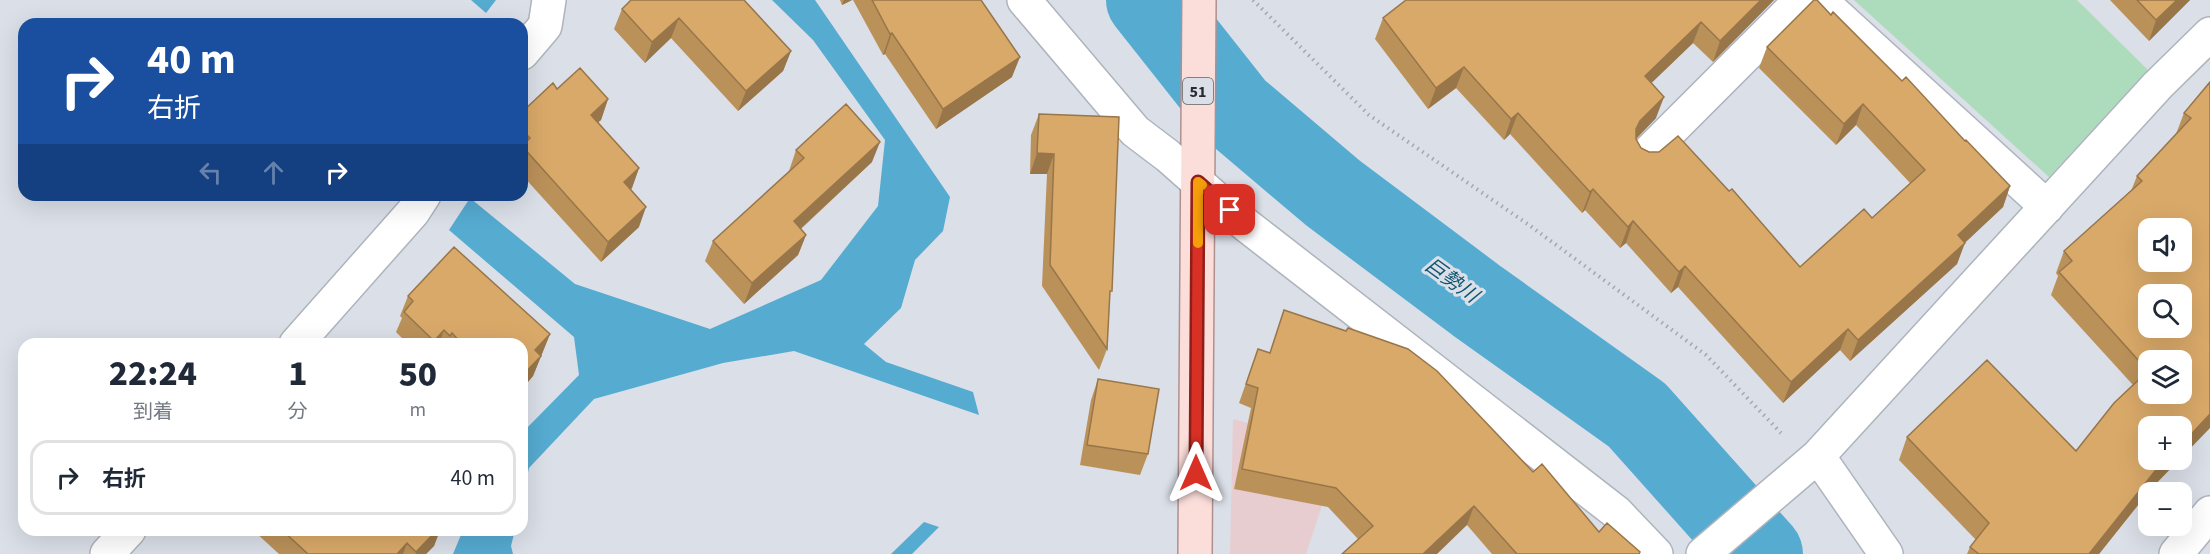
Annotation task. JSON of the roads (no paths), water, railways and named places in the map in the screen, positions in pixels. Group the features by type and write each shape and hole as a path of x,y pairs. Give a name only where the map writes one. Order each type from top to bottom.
{"main road":[{"name":"51","path":"1195,554 1199,0"}],"street":[{"path":"528,46 544,26 549,0"},
{"path":"1024,0 1136,131 1246,225 1616,512 1656,554"},
{"path":"1646,155 1801,0"},
{"path":"1820,0 2047,207"},
{"path":"1702,554 1818,456 2158,85 2210,34"},
{"path":"301,338 413,212 420,201"},
{"path":"1818,456 1886,554"},
{"path":"2183,551 2210,513"},
{"path":"107,554 124,536"}],"water":[{"path":"471,0 496,0 486,13"},
{"path":"772,0 815,0 950,197 943,231 915,260 901,308 864,344 886,362 973,392 979,415 794,351 723,363 594,399 529,468 528,472 528,427 579,375 574,337 449,230 468,201 474,201 575,284 710,329 821,280 878,206 885,140 813,40"},
{"path":"924,522 939,527 912,554 891,554"},
{"path":"460,536 514,536 511,546 513,554 453,554"}],"waterway":[{"name":"巨勢川","path":"1148,0 1235,110 1333,193 1477,301 1637,415 1761,554"}]}
